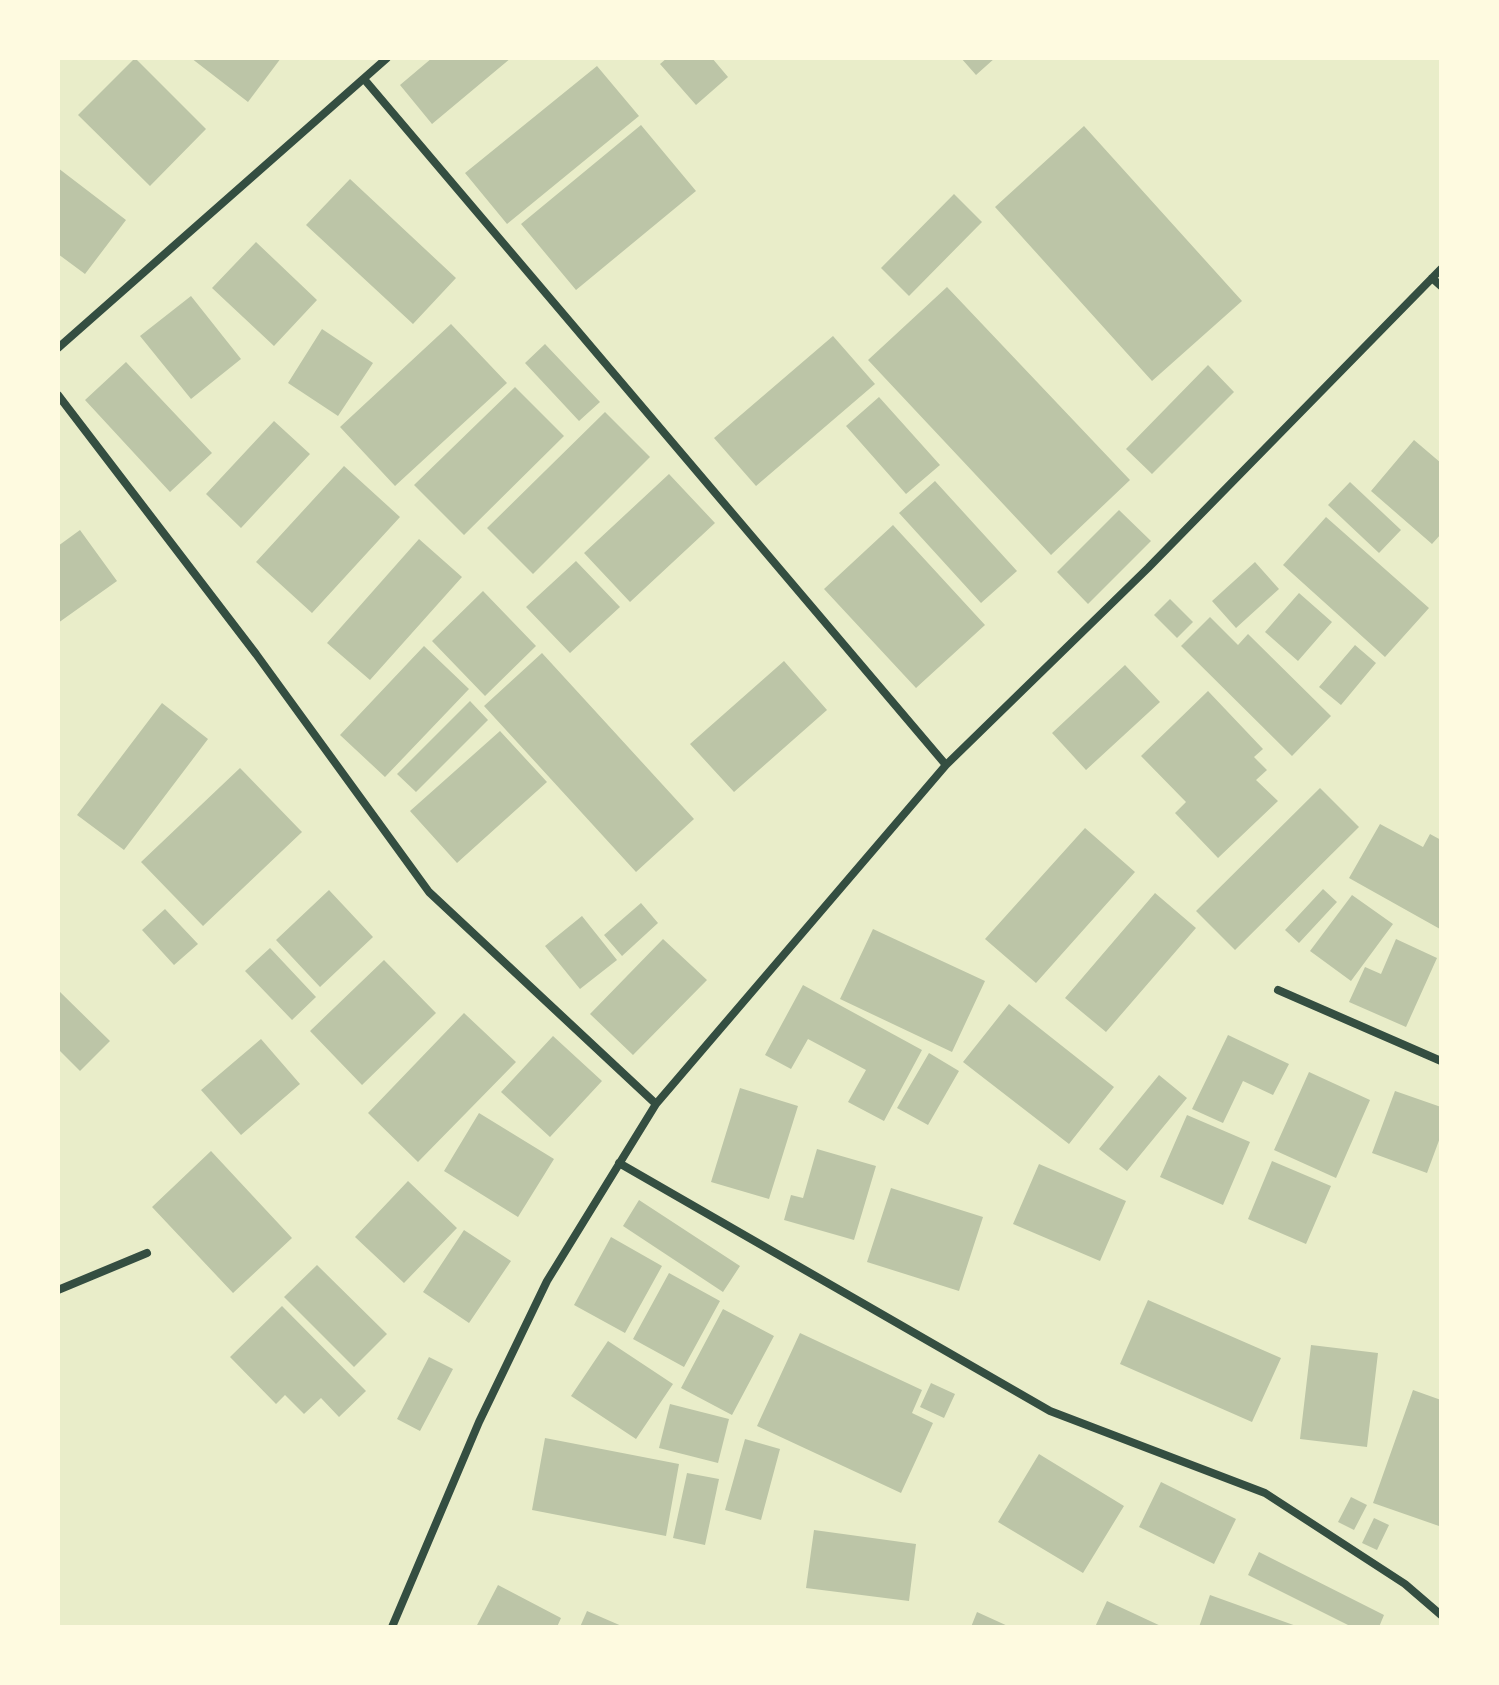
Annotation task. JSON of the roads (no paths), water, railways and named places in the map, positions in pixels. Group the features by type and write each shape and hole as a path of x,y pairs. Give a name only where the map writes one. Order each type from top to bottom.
{"street":[{"path":"58,348 387,58"},
{"path":"364,79 946,765"},
{"path":"392,1627 479,1422 547,1281 656,1104 946,765 1159,557 1441,269"},
{"path":"1432,278 1441,286"},
{"path":"58,395 256,654 429,892 656,1104"},
{"path":"1278,990 1441,1061"},
{"path":"619,1163 1050,1411 1265,1493 1405,1584 1441,1615"},
{"path":"58,1290 147,1253"}]}
